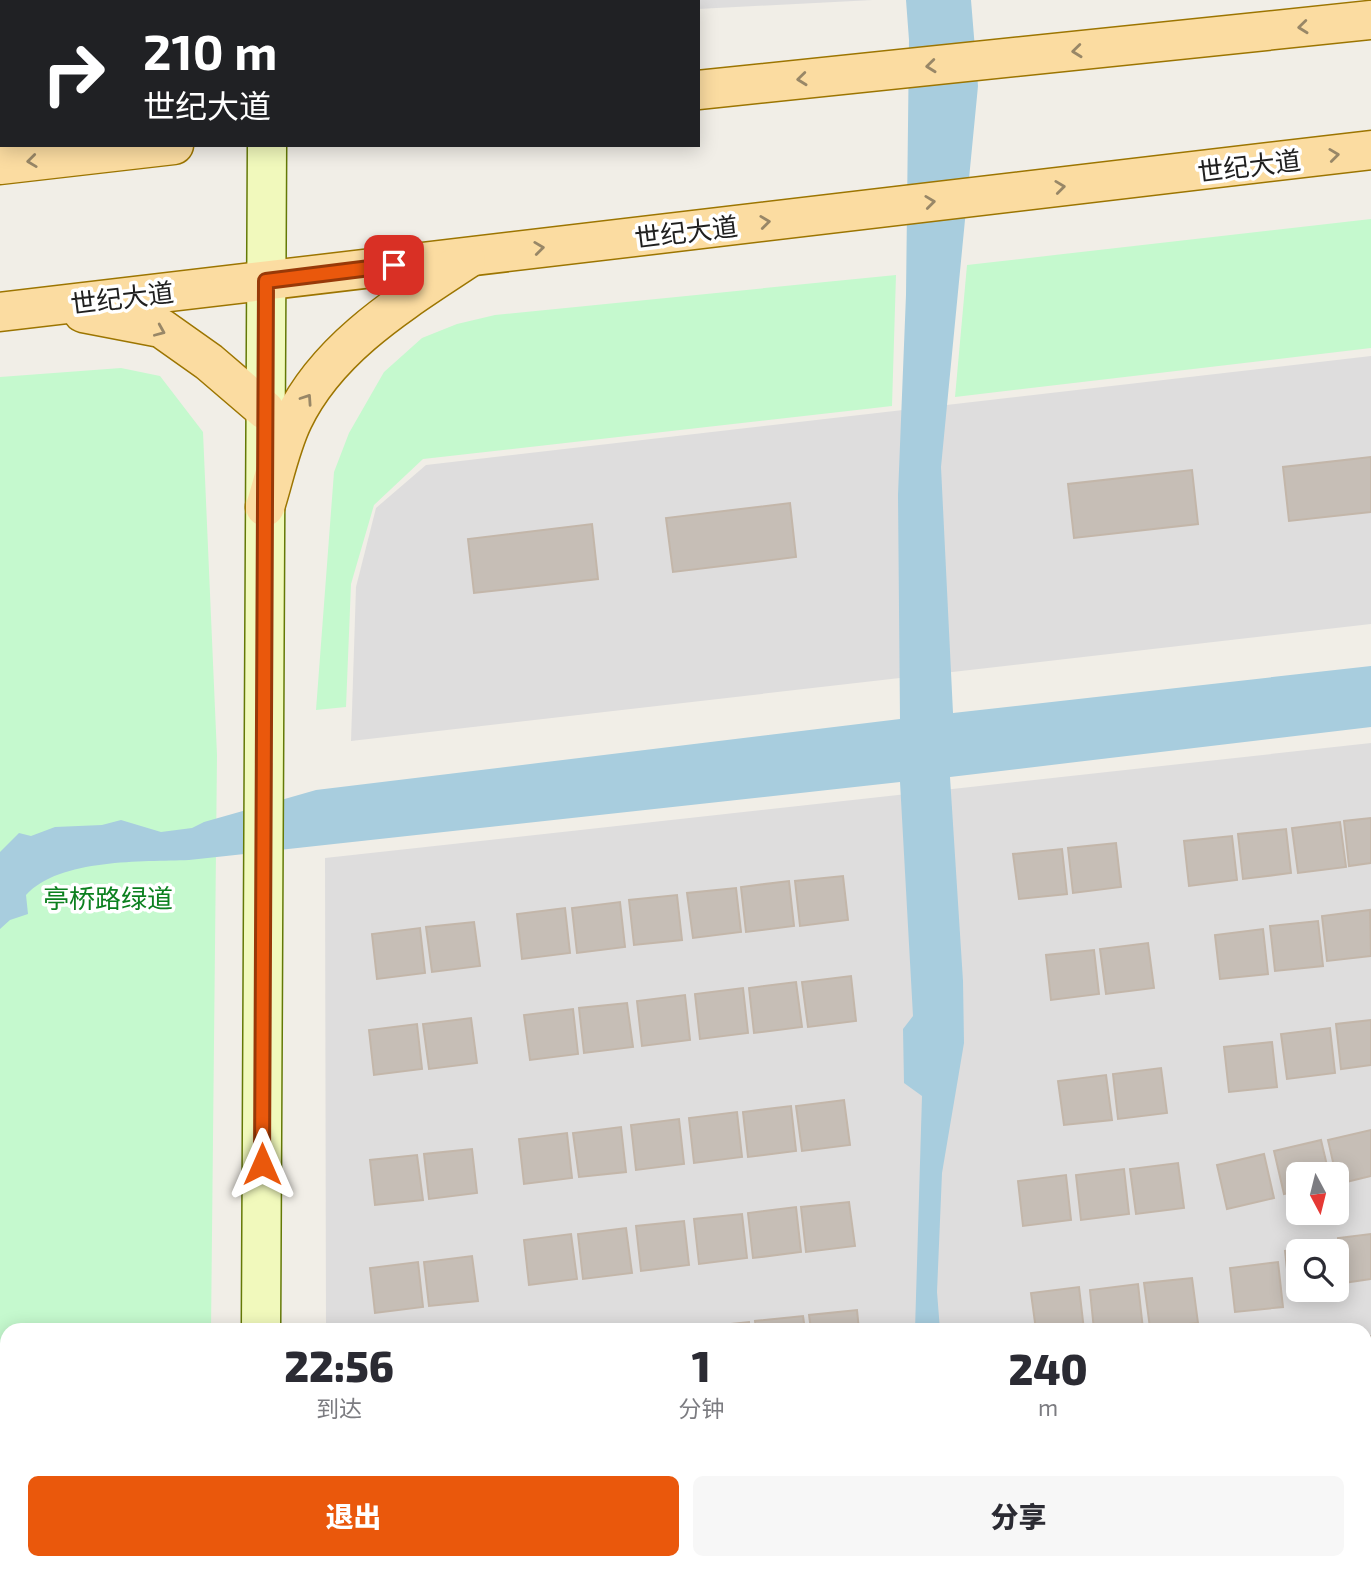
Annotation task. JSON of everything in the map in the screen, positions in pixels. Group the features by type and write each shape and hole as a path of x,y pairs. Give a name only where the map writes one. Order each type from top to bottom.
{"main road":[{"path":"700,90 1371,20"},
{"path":"0,165 146,147"},
{"name":"世纪大道","path":"0,312 1371,150"},
{"path":"265,507 293,419 330,365 383,314 471,256"},
{"path":"46,306 161,328 209,362 265,410"}],"street":[{"path":"261,1323 267,147"}],"shaded area":[{"path":"700,0 873,0 700,9"},
{"path":"1371,356 1371,624 351,741 356,587 376,508 426,465"},
{"path":"1371,743 1371,1323 326,1323 325,858"}],"green space":[{"path":"1371,219 1371,348 955,397 967,265"},
{"path":"896,275 892,406 423,459 374,505 351,584 346,707 316,710 334,472 349,433 384,372 422,338 457,324 495,315"},
{"name":"亭桥路绿道","path":"121,368 160,376 203,432 217,755 211,1323 0,1323 0,377"}],"water":[{"path":"906,0 971,0 978,86 941,467 953,713 1371,666 1371,727 950,777 963,981 964,1043 942,1173 937,1292 939,1323 915,1323 922,1096 904,1083 903,1029 913,1016 900,782 189,860 103,864 59,874 41,883 26,895 28,914 10,920 0,929 0,852 19,833 31,836 55,827 102,825 121,820 161,832 192,828 204,822 316,790 900,719 898,495 906,295 909,40"}],"building":[{"path":"1371,457 1371,512 1289,521 1283,467"},
{"path":"1192,470 1198,524 1074,538 1068,484"},
{"path":"790,503 796,557 673,572 666,518"},
{"path":"592,524 598,579 474,593 468,539"},
{"path":"1371,818 1371,863 1349,866 1344,821"},
{"path":"1340,822 1346,867 1298,873 1292,828"},
{"path":"1286,829 1291,873 1243,879 1238,834"},
{"path":"1232,836 1237,880 1189,886 1184,841"},
{"path":"1116,843 1121,887 1073,893 1068,848"},
{"path":"1062,849 1067,894 1019,899 1013,854"},
{"path":"843,876 848,920 800,926 795,881"},
{"path":"789,881 794,926 746,932 741,887"},
{"path":"736,888 741,932 693,938 687,893"},
{"path":"677,895 682,940 634,945 629,900"},
{"path":"620,902 625,947 577,953 572,908"},
{"path":"565,908 570,953 522,959 517,914"},
{"path":"1370,910 1371,956 1327,961 1322,916"},
{"path":"1318,921 1323,966 1275,971 1270,926"},
{"path":"474,922 480,966 432,972 426,927"},
{"path":"420,928 425,973 377,979 372,934"},
{"path":"1263,929 1268,974 1220,979 1215,935"},
{"path":"1148,943 1154,988 1106,994 1100,949"},
{"path":"1094,950 1099,994 1051,1000 1046,955"},
{"path":"851,976 856,1021 808,1027 802,982"},
{"path":"796,982 802,1027 754,1033 749,988"},
{"path":"743,988 748,1033 700,1039 695,994"},
{"path":"685,995 690,1040 642,1046 637,1001"},
{"path":"627,1003 633,1047 584,1053 579,1008"},
{"path":"573,1009 578,1054 530,1060 524,1015"},
{"path":"471,1018 477,1063 429,1069 423,1024"},
{"path":"1371,1020 1371,1065 1341,1069 1336,1024"},
{"path":"417,1024 422,1069 374,1075 369,1030"},
{"path":"1330,1028 1335,1073 1287,1079 1281,1034"},
{"path":"1272,1042 1277,1087 1229,1092 1224,1047"},
{"path":"1161,1068 1167,1113 1118,1119 1113,1074"},
{"path":"1106,1075 1112,1120 1064,1125 1058,1081"},
{"path":"844,1100 850,1145 802,1151 796,1106"},
{"path":"791,1106 796,1151 748,1157 743,1112"},
{"path":"737,1112 742,1157 694,1163 689,1118"},
{"path":"679,1119 684,1164 636,1170 631,1125"},
{"path":"621,1127 626,1172 579,1177 573,1133"},
{"path":"1371,1130 1371,1176 1349,1181 1349,1162 1333,1162 1328,1140"},
{"path":"567,1133 572,1178 524,1184 519,1139"},
{"path":"1321,1140 1326,1162 1286,1162 1284,1194 1274,1151"},
{"path":"472,1149 477,1193 429,1199 424,1154"},
{"path":"1264,1154 1274,1198 1227,1209 1217,1165"},
{"path":"417,1155 423,1200 375,1205 370,1160"},
{"path":"1178,1163 1184,1208 1136,1214 1130,1169"},
{"path":"1124,1169 1129,1214 1081,1220 1076,1175"},
{"path":"1066,1175 1071,1220 1023,1226 1018,1181"},
{"path":"849,1202 855,1246 806,1252 801,1207"},
{"path":"796,1207 801,1252 753,1258 748,1213"},
{"path":"742,1214 747,1258 699,1264 694,1219"},
{"path":"684,1221 689,1265 641,1271 636,1226"},
{"path":"626,1228 632,1273 583,1279 578,1234"},
{"path":"571,1234 577,1279 529,1285 524,1240"},
{"path":"1371,1234 1371,1279 1349,1282 1349,1239 1338,1238"},
{"path":"472,1256 478,1301 429,1306 424,1262"},
{"path":"418,1262 423,1307 375,1313 370,1268"},
{"path":"1278,1262 1283,1307 1235,1312 1230,1268"},
{"path":"1192,1278 1198,1323 1149,1323 1144,1283"},
{"path":"1138,1284 1142,1323 1093,1323 1090,1290"},
{"path":"1079,1287 1083,1323 1035,1323 1031,1293"},
{"path":"857,1310 858,1323 810,1323 809,1315"},
{"path":"803,1316 804,1323 755,1323"}],"route":[{"path":"262,1164 266,281 394,265"}]}
